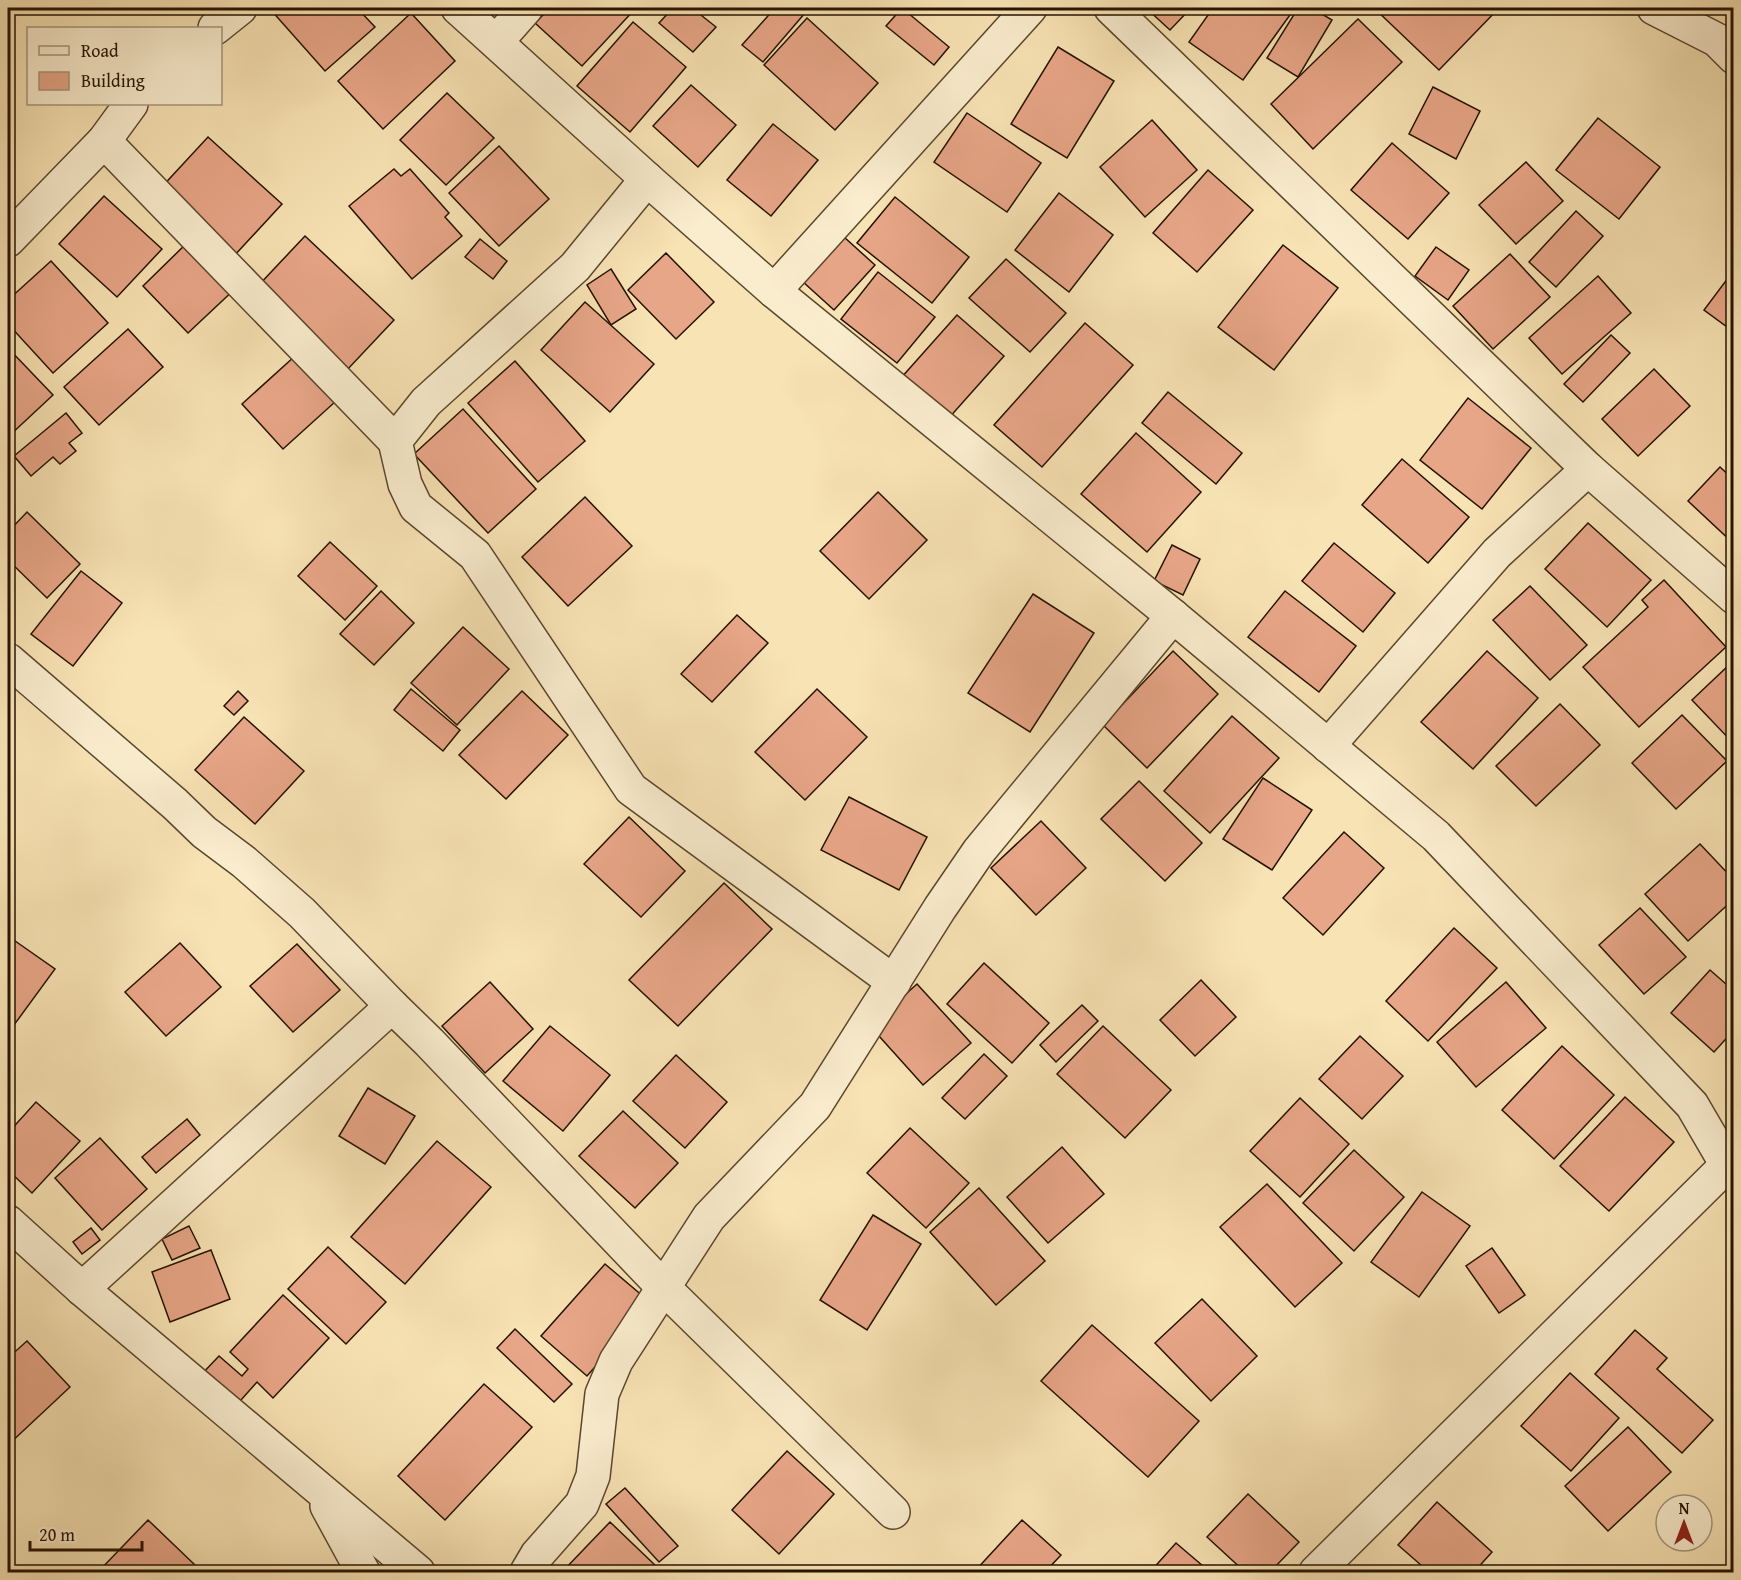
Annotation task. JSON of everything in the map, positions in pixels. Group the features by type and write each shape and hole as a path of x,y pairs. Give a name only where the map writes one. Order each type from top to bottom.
{"street":[{"path":"216,27 240,8"},
{"path":"458,8 774,291 1173,616 1436,836 1692,1105 1730,1166 1316,1572"},
{"path":"496,42 526,8"},
{"path":"774,291 1030,8"},
{"path":"1111,8 1588,469 1734,597"},
{"path":"1654,8 1728,38"},
{"path":"8,240 104,141 129,105"},
{"path":"104,141 395,441 405,484 416,507 475,555 631,789 894,981"},
{"path":"395,441 426,402 575,267 647,179"},
{"path":"1328,746 1497,553 1588,469"},
{"path":"528,1572 537,1555 582,1504 594,1476 602,1394 616,1361 709,1217 815,1106 979,851 1173,616"},
{"path":"8,660 14,668 175,804 204,832 302,912 664,1288 893,1512"},
{"path":"82,1289 392,1006"},
{"path":"8,1222 82,1289 418,1572"},
{"path":"317,1488 363,1572"}],"building":[{"path":"357,8 375,27 325,71 270,9"},
{"path":"550,8 636,8 582,66 535,23"},
{"path":"673,8 692,8 716,27 693,52 659,23"},
{"path":"775,8 799,8 805,13 763,62 742,45"},
{"path":"902,8 949,47 934,65 886,26"},
{"path":"1146,8 1191,8 1170,30"},
{"path":"1213,8 1295,8 1243,80 1189,42"},
{"path":"1298,8 1312,8 1332,20 1298,77 1267,58"},
{"path":"1374,8 1499,8 1439,70"},
{"path":"411,13 455,61 383,129 338,81"},
{"path":"807,18 878,83 835,130 764,65"},
{"path":"1358,19 1402,62 1313,149 1271,104"},
{"path":"633,22 686,67 630,132 577,86"},
{"path":"1058,47 1114,81 1067,158 1011,124"},
{"path":"691,85 736,125 698,167 653,126"},
{"path":"1433,87 1480,111 1456,159 1409,134"},
{"path":"447,93 494,138 446,185 400,140"},
{"path":"967,113 1041,163 1007,212 934,162"},
{"path":"1598,118 1660,167 1619,219 1556,170"},
{"path":"1152,120 1197,170 1145,217 1100,167"},
{"path":"773,124 818,160 771,216 727,180"},
{"path":"208,137 282,204 233,257 159,190"},
{"path":"1392,143 1449,193 1408,239 1351,190"},
{"path":"499,146 549,199 499,246 449,193"},
{"path":"1526,162 1563,201 1516,244 1479,205"},
{"path":"394,169 401,176 410,169 449,213 445,217 462,236 412,279 349,206"},
{"path":"1208,170 1253,210 1197,272 1153,233"},
{"path":"1059,193 1113,235 1069,292 1015,250"},
{"path":"104,196 162,249 117,297 59,244"},
{"path":"895,197 969,257 932,303 857,243"},
{"path":"1576,211 1603,236 1556,287 1529,262"},
{"path":"305,236 394,320 346,371 257,287"},
{"path":"844,237 875,265 834,310 802,281"},
{"path":"191,239 237,287 188,333 143,286"},
{"path":"480,239 507,261 493,279 465,257"},
{"path":"1283,245 1338,288 1274,370 1218,327"},
{"path":"1436,247 1469,270 1448,300 1415,276"},
{"path":"666,253 714,302 676,339 628,290"},
{"path":"1510,254 1550,297 1493,349 1453,306"},
{"path":"1006,259 1066,313 1030,352 969,298"},
{"path":"51,261 108,323 53,373 8,324 8,300"},
{"path":"611,269 636,309 611,325 587,285"},
{"path":"1734,270 1734,332 1704,310"},
{"path":"878,272 935,317 897,363 841,319"},
{"path":"1598,276 1631,313 1562,374 1529,338"},
{"path":"585,302 654,364 610,412 541,350"},
{"path":"957,315 1004,356 948,419 901,378"},
{"path":"1085,323 1133,365 1042,467 994,425"},
{"path":"128,329 163,367 99,425 64,387"},
{"path":"1611,335 1630,353 1583,402 1564,384"},
{"path":"8,348 53,395 9,436 8,434"},
{"path":"295,356 336,401 283,449 242,404"},
{"path":"515,361 585,441 538,482 468,403"},
{"path":"1654,369 1690,406 1638,456 1602,419"},
{"path":"1168,392 1242,453 1216,484 1142,423"},
{"path":"1468,398 1531,448 1482,509 1420,460"},
{"path":"463,409 536,489 488,533 414,454"},
{"path":"66,413 82,433 69,443 76,451 60,464 53,457 31,476 14,456"},
{"path":"1136,433 1201,492 1147,552 1081,494"},
{"path":"1402,459 1469,517 1428,563 1362,505"},
{"path":"1720,467 1734,480 1734,544 1688,501"},
{"path":"878,492 927,540 869,599 820,551"},
{"path":"585,497 632,546 568,606 522,557"},
{"path":"27,512 80,564 47,598 8,560 8,532"},
{"path":"1588,523 1651,580 1607,627 1545,569"},
{"path":"330,542 377,586 345,620 298,576"},
{"path":"1334,543 1395,593 1363,632 1302,581"},
{"path":"1172,545 1200,559 1183,595 1154,581"},
{"path":"81,571 122,603 73,666 31,634"},
{"path":"1664,580 1726,647 1639,727 1583,667 1648,607 1642,600"},
{"path":"1530,586 1587,645 1550,680 1493,620"},
{"path":"381,591 414,623 374,665 340,634"},
{"path":"1285,591 1356,646 1319,692 1248,637"},
{"path":"1033,594 1094,633 1030,732 968,693"},
{"path":"737,615 768,643 712,702 681,674"},
{"path":"463,627 509,669 457,725 411,683"},
{"path":"1173,651 1218,694 1147,768 1103,725"},
{"path":"1487,651 1538,698 1473,769 1421,722"},
{"path":"1729,665 1734,669 1734,744 1692,700"},
{"path":"411,689 460,730 443,751 394,710"},
{"path":"817,689 867,737 805,800 755,752"},
{"path":"238,691 248,701 234,715 224,706"},
{"path":"522,691 568,735 506,799 459,755"},
{"path":"1560,704 1600,745 1536,806 1496,766"},
{"path":"1682,715 1727,761 1676,809 1632,763"},
{"path":"1232,716 1279,758 1210,833 1164,791"},
{"path":"244,717 304,771 255,824 195,770"},
{"path":"1263,778 1312,810 1272,870 1223,839"},
{"path":"1139,781 1202,843 1165,881 1101,819"},
{"path":"849,797 927,837 899,890 821,850"},
{"path":"629,817 685,871 641,917 584,864"},
{"path":"1041,821 1086,868 1036,915 991,868"},
{"path":"1344,832 1384,868 1323,935 1283,898"},
{"path":"1700,844 1734,880 1734,899 1688,941 1645,894"},
{"path":"724,883 772,929 678,1026 629,980"},
{"path":"1640,908 1686,957 1644,994 1599,945"},
{"path":"1454,928 1497,968 1428,1041 1386,1001"},
{"path":"8,936 55,969 14,1025 8,1020"},
{"path":"180,943 221,987 166,1036 125,992"},
{"path":"297,944 340,990 293,1032 250,986"},
{"path":"984,963 1049,1023 1012,1063 947,1004"},
{"path":"1710,970 1734,991 1734,1030 1714,1052 1671,1013"},
{"path":"1201,980 1236,1017 1195,1056 1160,1020"},
{"path":"490,982 533,1029 485,1073 442,1026"},
{"path":"1506,982 1546,1028 1476,1087 1437,1042"},
{"path":"917,984 971,1043 923,1085 870,1026"},
{"path":"1082,1005 1098,1021 1056,1062 1040,1045"},
{"path":"550,1026 610,1075 563,1131 503,1081"},
{"path":"1103,1026 1171,1090 1125,1138 1057,1074"},
{"path":"1360,1036 1403,1076 1362,1119 1319,1079"},
{"path":"1562,1046 1614,1095 1554,1159 1502,1110"},
{"path":"984,1054 1007,1076 965,1119 942,1098"},
{"path":"676,1055 727,1102 685,1148 633,1101"},
{"path":"368,1088 415,1116 385,1164 339,1136"},
{"path":"1625,1097 1674,1142 1609,1211 1560,1166"},
{"path":"1300,1098 1349,1144 1300,1197 1250,1151"},
{"path":"36,1102 80,1141 32,1193 8,1170 8,1133"},
{"path":"623,1111 678,1163 635,1208 579,1156"},
{"path":"187,1119 200,1135 156,1173 142,1157"},
{"path":"910,1128 969,1183 926,1228 867,1173"},
{"path":"100,1138 147,1189 102,1230 55,1178"},
{"path":"437,1141 491,1187 405,1284 351,1237"},
{"path":"1062,1147 1104,1194 1048,1243 1007,1197"},
{"path":"1354,1150 1404,1197 1354,1251 1303,1203"},
{"path":"1267,1184 1342,1263 1295,1307 1220,1227"},
{"path":"979,1188 1045,1261 996,1305 930,1232"},
{"path":"1422,1192 1470,1226 1419,1297 1371,1262"},
{"path":"873,1215 921,1244 867,1330 820,1300"},
{"path":"189,1226 200,1248 172,1260 162,1239"},
{"path":"91,1228 100,1240 82,1254 73,1242"},
{"path":"328,1247 386,1302 346,1344 288,1289"},
{"path":"1492,1248 1525,1295 1499,1313 1466,1266"},
{"path":"211,1250 230,1299 170,1322 152,1272"},
{"path":"605,1264 651,1303 587,1376 541,1336"},
{"path":"283,1295 329,1338 273,1398 257,1382 233,1409 199,1377 219,1356 242,1376 248,1369 230,1352"},
{"path":"1202,1299 1257,1356 1211,1401 1155,1343"},
{"path":"1092,1325 1199,1421 1148,1477 1041,1381"},
{"path":"515,1329 572,1384 554,1402 497,1348"},
{"path":"1635,1330 1667,1358 1657,1369 1713,1420 1682,1453 1595,1374"},
{"path":"27,1341 70,1387 8,1445 8,1358"},
{"path":"1570,1373 1619,1418 1571,1471 1521,1426"},
{"path":"484,1384 532,1427 445,1520 398,1476"},
{"path":"1628,1427 1671,1472 1608,1531 1565,1486"},
{"path":"787,1451 834,1494 779,1554 732,1510"},
{"path":"625,1488 678,1546 659,1562 606,1504"},
{"path":"1248,1494 1299,1542 1270,1572 1245,1572 1207,1537"},
{"path":"1437,1502 1492,1552 1474,1572 1429,1572 1398,1545"},
{"path":"148,1520 196,1566 189,1572 98,1572"},
{"path":"1022,1520 1061,1555 1045,1572 974,1572"},
{"path":"610,1522 657,1567 652,1572 562,1572"},
{"path":"1176,1543 1210,1572 1150,1572"}]}
